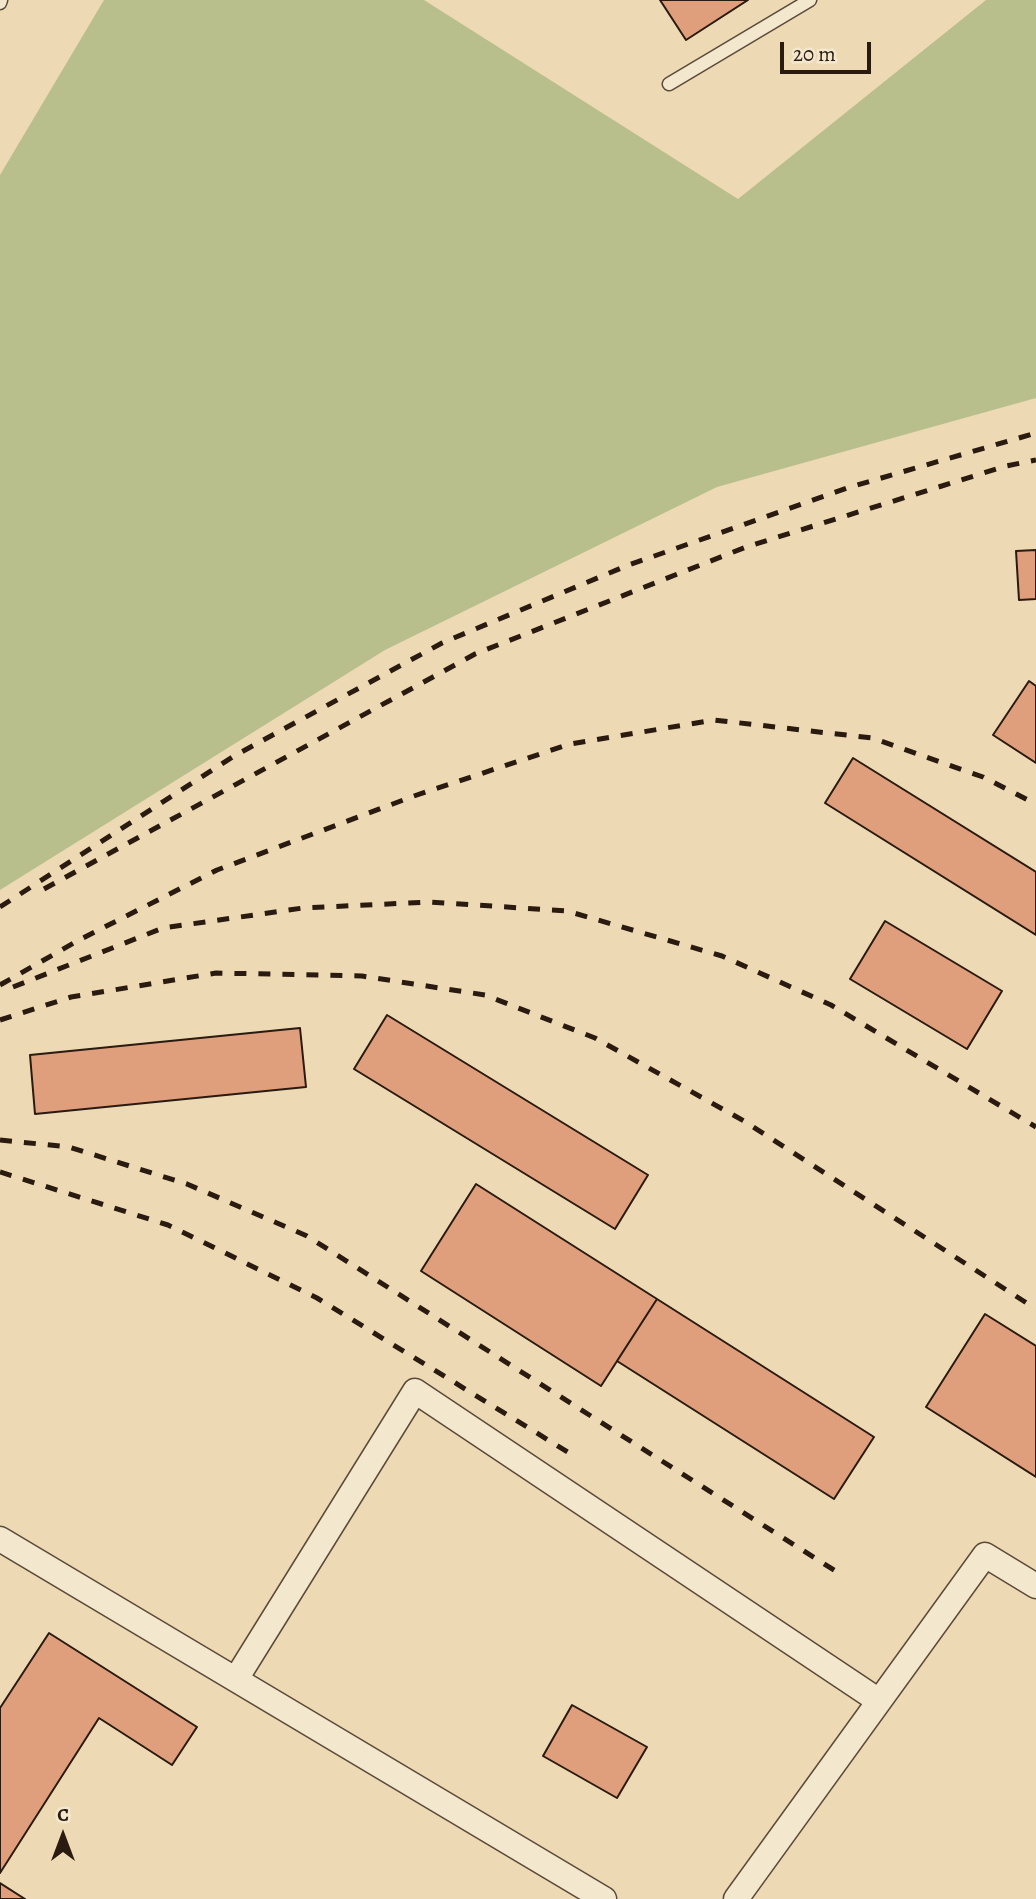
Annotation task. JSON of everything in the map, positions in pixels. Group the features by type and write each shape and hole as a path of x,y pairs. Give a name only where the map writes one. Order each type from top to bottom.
{"street":[{"path":"236,1679 415,1391 879,1701"},
{"path":"0,1539 604,1899"},
{"path":"736,1899 985,1555 1036,1586"}],"lane":[{"path":"669,84 810,0"}],"green space":[{"path":"104,0 424,0 738,199 986,0 1036,0 1036,398 717,487 385,650 0,890 0,175"}],"building":[{"path":"660,0 748,0 686,40"},
{"path":"1036,550 1036,599 1019,600 1016,551"},
{"path":"1029,681 1036,686 1036,763 993,735"},
{"path":"853,758 1036,872 1036,935 825,803"},
{"path":"885,921 1002,991 967,1049 850,979"},
{"path":"387,1015 648,1175 615,1229 354,1069"},
{"path":"300,1028 306,1087 35,1114 30,1055"},
{"path":"476,1184 657,1299 601,1386 421,1271"},
{"path":"657,1299 874,1437 834,1499 617,1361"},
{"path":"985,1314 1036,1346 1036,1477 926,1407"},
{"path":"49,1633 197,1727 172,1765 99,1718 0,1873 0,1708"},
{"path":"572,1705 647,1747 617,1798 543,1756"},
{"path":"0,1883 25,1899 0,1899"}],"railway":[{"path":"0,907 234,756 442,643 626,566 847,488 1036,433"},
{"path":"44,889 475,654 746,547 1006,466 1036,460"},
{"path":"0,985 79,940 217,870 414,796 570,744 714,720 872,738 983,777 1036,804"},
{"path":"13,987 163,928 303,908 430,902 567,911 722,956 831,1005 1036,1127"},
{"path":"0,1020 71,997 216,973 362,976 485,995 595,1038 744,1121 1036,1309"},
{"path":"0,1140 69,1147 187,1184 307,1236 837,1572"},
{"path":"0,1172 168,1225 317,1298 571,1454"}]}
